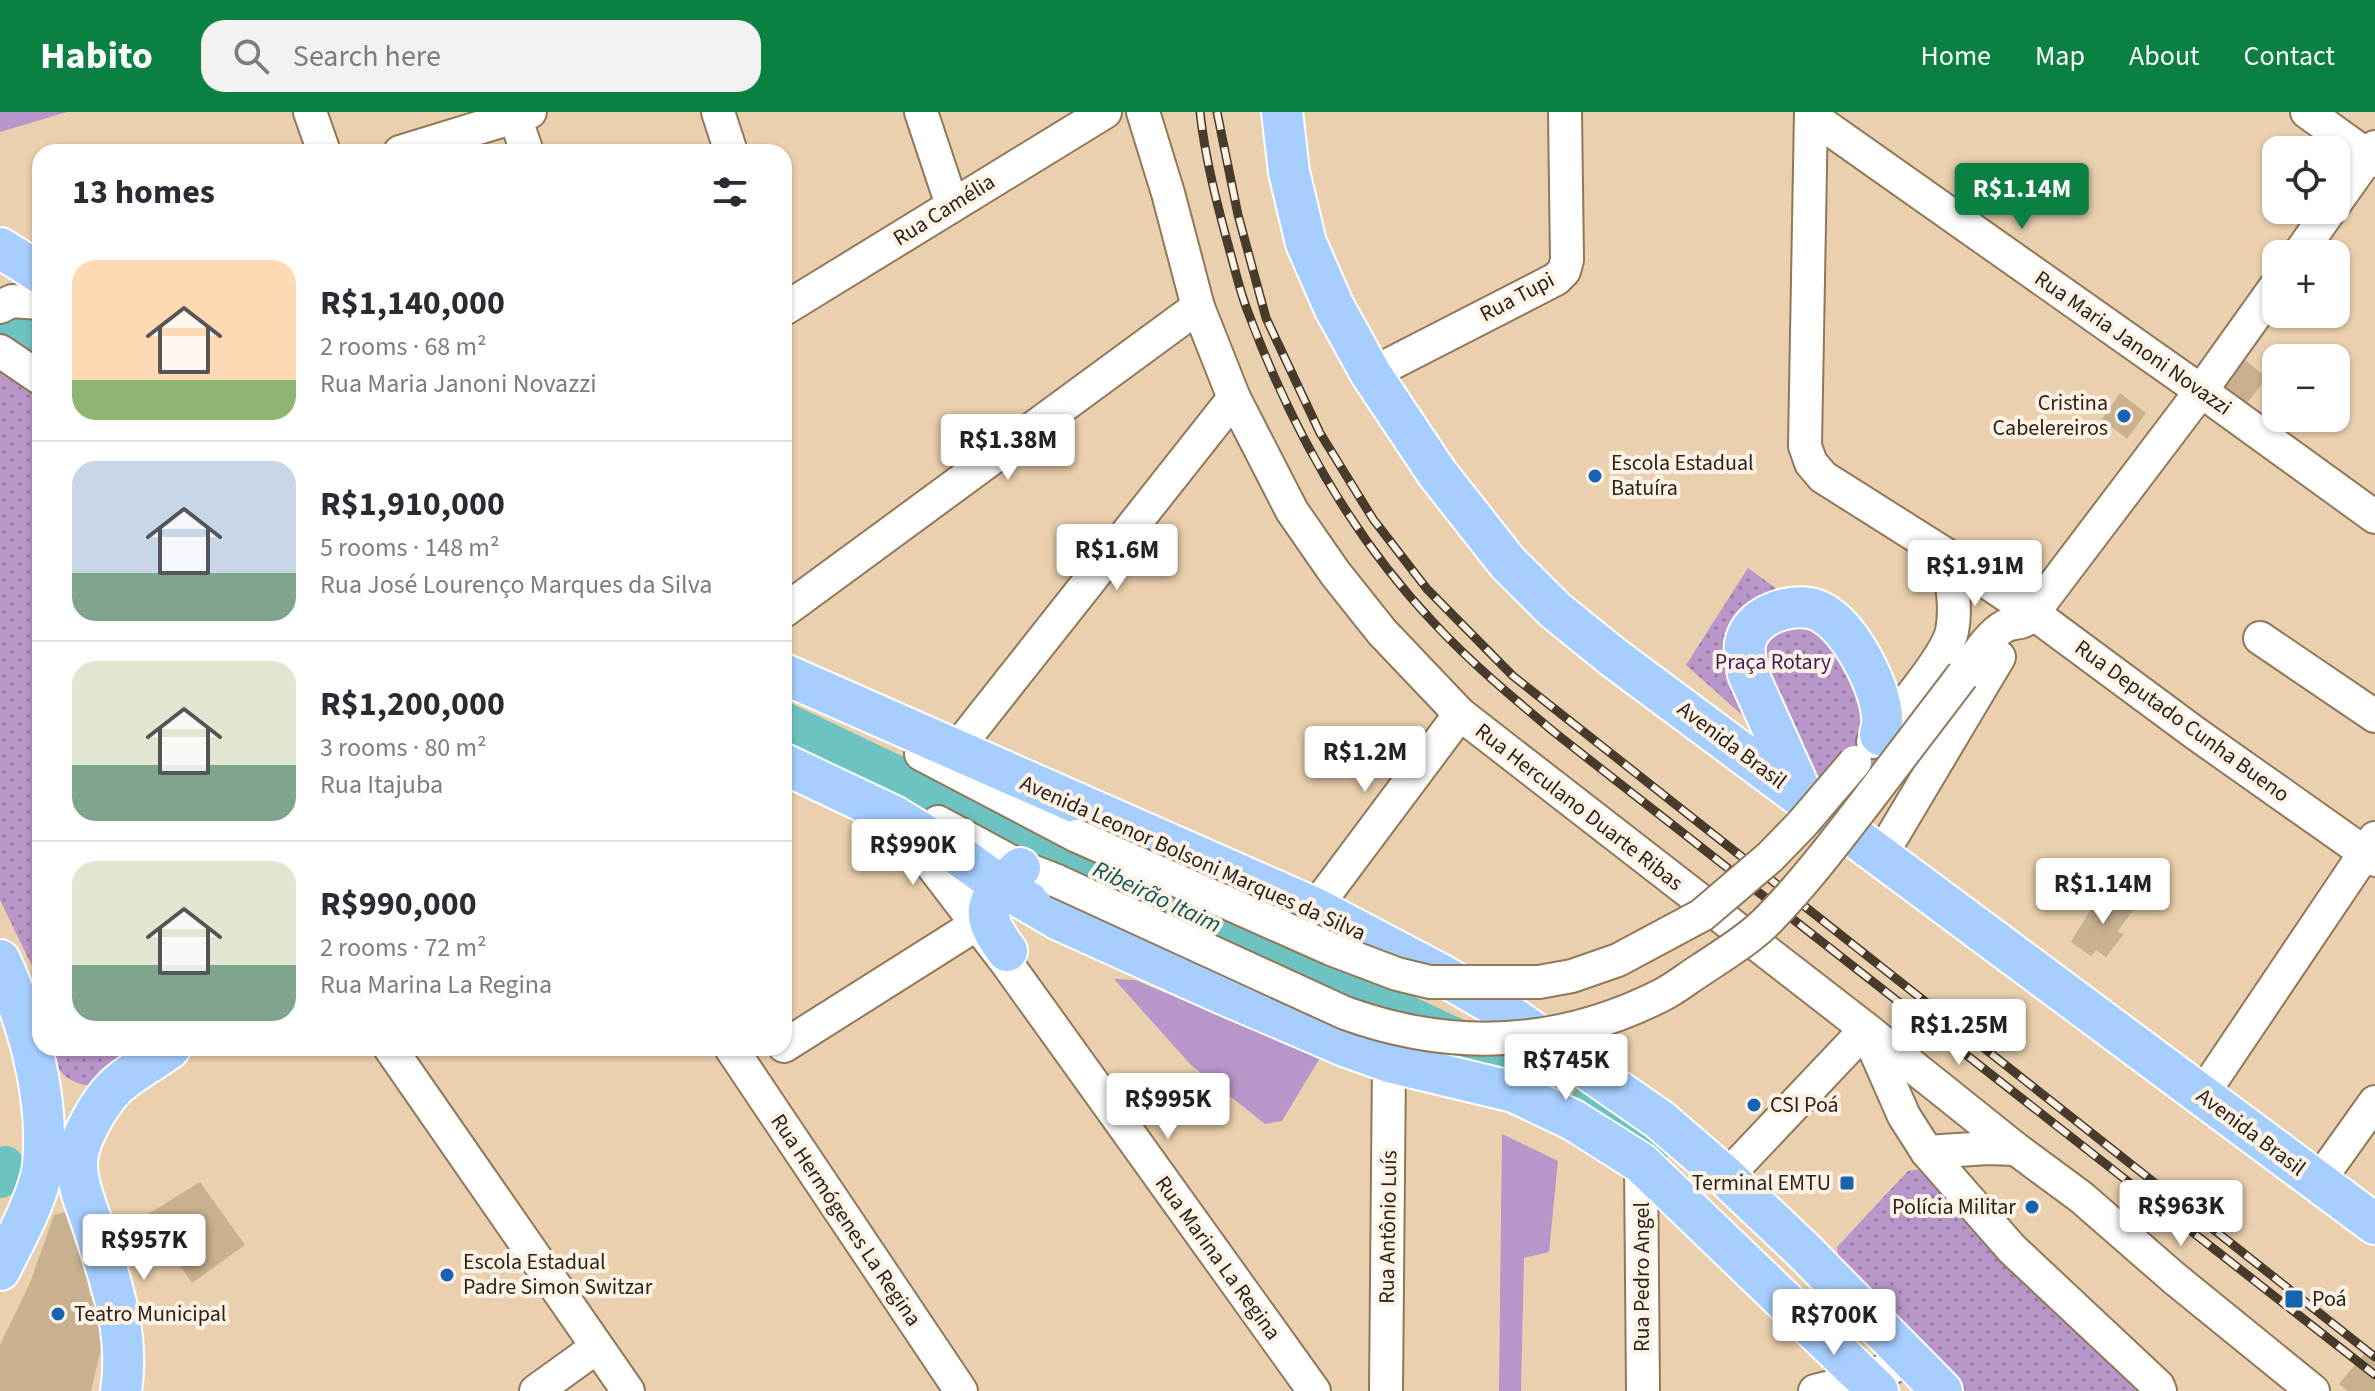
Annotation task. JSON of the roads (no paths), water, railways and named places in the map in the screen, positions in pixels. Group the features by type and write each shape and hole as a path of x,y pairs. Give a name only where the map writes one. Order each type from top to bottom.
{"main road":[{"name":"Avenida Brasil","path":"1282,112 1289,172 1306,243 1334,307 1371,374 1437,473 1507,562 1555,610 1613,657 2375,1224"},
{"path":"0,248 28,287"},
{"path":"1804,799 1748,674 1744,654 1747,636 1757,622 1775,612 1798,608 1818,610 1829,617 1853,643 1872,681 1883,717 1868,748"},
{"name":"Avenida Leonor Bolsoni Marques da Silva","path":"792,678 1315,908 1496,1006 1660,1120 1726,1177 1942,1391"},
{"path":"792,768 919,824 961,857 1035,889 1223,994 1347,1047 1389,1062 1514,1092 1573,1120 1641,1163 1872,1384"},
{"path":"1006,956 1014,939 1024,932 1035,889"},
{"path":"1006,956 988,916 992,898 1035,889"},
{"path":"18,980 32,1043"},
{"path":"1514,1092 1534,1088 1542,1081 1548,1070 1553,1045"},
{"path":"0,1270 41,1178 44,1146 42,1102 34,1056"},
{"path":"121,1391 125,1367 123,1339 112,1285 78,1182 77,1161 81,1140 114,1088 159,1056"},
{"path":"1573,1120 1564,1105 1562,1092 1568,1081 1578,1074 1591,1071"},
{"path":"42,1102 69,1099 84,1107 92,1121"}],"street":[{"path":"310,112 321,144"},
{"path":"718,112 728,144"},
{"path":"921,112 952,205"},
{"name":"Rua Camélia","path":"792,304 1105,112"},
{"name":"Rua Herculano Duarte Ribas","path":"1143,112 1198,307 1234,398 1292,511 1335,573 1382,632 1460,714 2081,1197 2174,1278 2313,1391"},
{"name":"Rua Tupi","path":"1371,374 1556,279 1564,271 1567,260 1565,112"},
{"path":"2307,112 2373,155 2350,184"},
{"path":"426,144 522,114 526,144"},
{"name":"Rua Maria Janoni Novazzi","path":"1811,114 2375,517"},
{"name":"Rua Deputado Cunha Bueno","path":"1811,114 1805,446 1811,463 1823,477 1948,556 2029,618 2372,851"},
{"path":"1880,857 1988,672 2262,306"},
{"path":"792,605 1198,307"},
{"path":"0,351 32,373"},
{"path":"955,751 1234,398"},
{"name":"Avenida Leonor Bolsoni Marques da Silva","path":"792,689 854,718 1077,836 1331,949 1397,974 1430,982 1539,982 1572,976 1618,960 1702,915 1770,857 1802,824 1868,748 1945,650 1952,630 1953,604 1948,556"},
{"path":"1035,889 1384,1027 1429,1035 1483,1039 1516,1038 1579,1028 1665,994 1768,921 1809,876 1986,643 2005,626 2029,618"},
{"path":"2260,638 2375,716"},
{"path":"1315,908 1460,714"},
{"path":"792,752 919,824"},
{"name":"Rua Marina La Regina","path":"919,824 977,924 1006,956 1314,1391"},
{"path":"2202,1095 2372,851"},
{"path":"792,1041 977,924"},
{"path":"1726,1177 1866,1029 1895,1099 1927,1152 2012,1249 2160,1391"},
{"path":"396,1056 628,1391"},
{"name":"Rua Hermógenes La Regina","path":"739,1059 961,1391"},
{"name":"Rua Antônio Luís","path":"1386,1391 1389,1062"},
{"path":"2318,1182 2375,1102"},
{"path":"1927,1152 2016,1149"},
{"name":"Rua Pedro Angel","path":"1641,1163 1643,1391"},
{"path":"536,1391 597,1347"},
{"path":"1815,1391 1872,1384 1912,1359"}],"waterway":[{"name":"Ribeirão Itaim","path":"0,312 32,334"},
{"name":"Ribeirão Itaim","path":"792,725 1530,1072"},
{"name":"Ribeirão Itaim","path":"1589,1104 1650,1149"},
{"path":"0,1179 5,1165"}],"railway":[{"path":"1200,112 1212,181 1240,288 1283,396 1349,515 1403,588 1433,622 1476,665 1554,732 2375,1375"},
{"path":"1217,112 1238,215 1266,318 1320,433 1373,519 1427,589 1513,676 2375,1357"}],"place":[{"name":"Cristina Cabelereiros","path":"2124,416"},
{"name":"Escola Estadual Batuíra","path":"1595,476"},
{"name":"CSI Poá","path":"1754,1105"},
{"name":"Terminal EMTU","path":"1847,1183"},
{"name":"Polícia Militar","path":"2032,1207"},
{"name":"Escola Estadual Padre Simon Switzar","path":"447,1275"},
{"name":"Poá","path":"2294,1299"},
{"name":"Teatro Municipal","path":"58,1314"}],"park label":[{"name":"Praça Rotary","path":"1773,662"}]}
